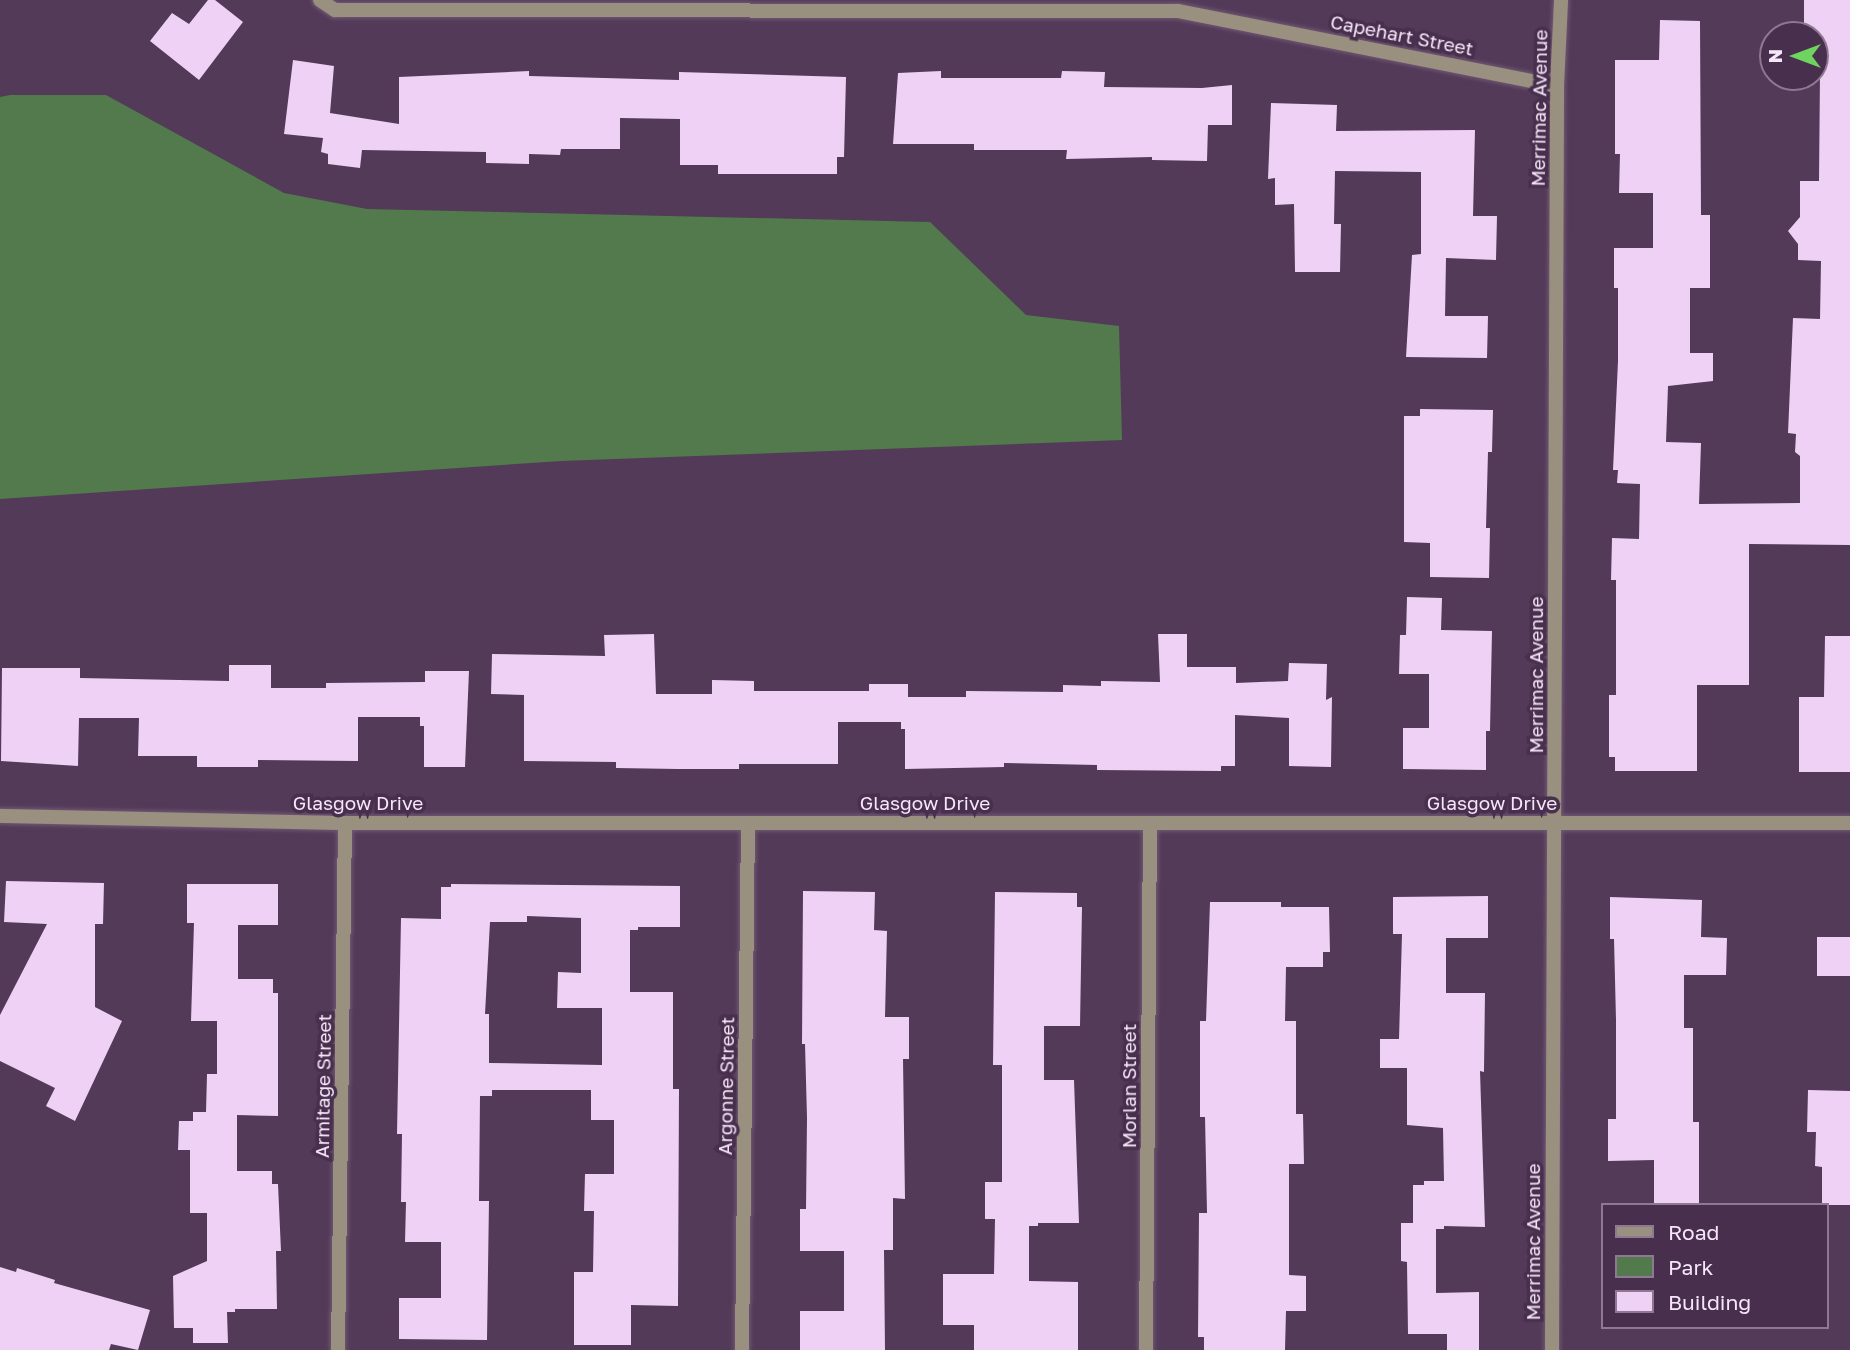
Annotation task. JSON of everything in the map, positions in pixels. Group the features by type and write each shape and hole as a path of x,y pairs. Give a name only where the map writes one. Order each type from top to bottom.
{"street":[{"name":"Capehart Street","path":"320,0 335,10 1178,11 1557,86"},
{"name":"Merrimac Avenue","path":"1552,1350 1557,86 1561,0"},
{"name":"Glasgow Drive","path":"0,816 345,823 1850,823"},
{"name":"Armitage Street","path":"338,1350 345,823"},
{"name":"Argonne Street","path":"742,1350 748,823"},
{"name":"Morlan Street","path":"1146,1350 1150,823"}],"green space":[{"path":"106,95 284,193 367,209 930,222 1026,315 1119,326 1122,440 561,461 0,499 0,97"}],"building":[{"path":"208,0 215,0 243,22 199,80 150,41 172,13 189,24"},
{"path":"1804,0 1850,0 1850,545 1749,544 1749,685 1697,685 1697,771 1615,771 1615,757 1609,757 1609,695 1616,695 1616,580 1611,580 1612,538 1639,539 1640,484 1617,483 1618,470 1613,470 1618,361 1618,288 1614,288 1614,248 1653,248 1653,193 1619,193 1620,154 1615,154 1615,60 1659,60 1660,20 1700,21 1701,215 1710,215 1710,288 1690,288 1690,353 1713,353 1713,381 1668,386 1666,442 1701,443 1699,504 1800,503 1800,456 1795,452 1796,434 1788,433 1793,318 1820,319 1821,261 1798,260 1798,244 1788,231 1800,217 1800,181 1819,181 1820,91 1829,91 1829,21 1804,21"},
{"path":"293,60 334,66 330,113 399,124 399,77 529,71 529,76 679,80 679,72 846,77 844,157 837,157 837,174 718,174 718,165 680,165 680,119 620,118 620,149 561,149 560,155 529,154 529,164 486,163 486,152 362,150 360,168 328,164 328,154 321,152 323,138 284,134"},
{"path":"941,71 941,78 1061,78 1062,71 1105,72 1104,87 1202,88 1232,85 1232,125 1208,125 1207,161 1152,160 1152,157 1066,159 1067,150 974,150 974,144 893,144 898,73"},
{"path":"1271,103 1337,105 1336,131 1475,130 1473,216 1497,216 1496,260 1446,258 1445,316 1488,316 1487,358 1406,357 1412,255 1421,254 1421,172 1335,171 1334,224 1341,224 1340,272 1295,272 1294,204 1275,205 1275,178 1268,179"},
{"path":"1420,409 1493,410 1492,452 1488,452 1486,528 1490,528 1489,578 1430,577 1430,543 1404,542 1404,416 1420,416"},
{"path":"1407,597 1442,598 1441,630 1492,631 1490,731 1486,731 1486,770 1403,769 1403,728 1429,728 1429,674 1399,674 1400,635 1406,635"},
{"path":"654,634 656,694 712,694 712,680 754,681 754,691 869,691 869,684 908,684 908,697 966,697 966,691 1063,692 1063,685 1101,686 1101,681 1160,682 1158,634 1187,634 1187,667 1236,667 1236,683 1288,681 1289,663 1327,664 1326,700 1332,697 1331,767 1289,766 1289,718 1235,715 1235,766 1221,766 1221,771 1097,770 1097,765 1004,763 1004,767 905,769 905,729 901,729 901,722 838,722 838,764 739,764 739,769 678,769 616,768 616,762 524,761 524,695 491,694 492,654 605,656 604,635"},
{"path":"1825,636 1850,636 1850,772 1799,772 1799,697 1824,697"},
{"path":"229,665 271,665 271,688 326,688 326,683 425,682 425,671 469,671 465,767 424,767 424,726 420,726 420,717 358,717 358,761 258,760 258,767 197,767 197,756 138,756 139,718 79,718 78,766 1,761 2,668 80,668 80,678 229,681"},
{"path":"6,881 104,883 103,924 95,924 95,1007 122,1021 75,1121 46,1106 55,1088 0,1061 0,1015 47,924 4,922"},
{"path":"187,884 278,884 278,925 238,925 238,979 273,979 273,993 278,993 278,1116 237,1115 237,1171 272,1171 272,1184 278,1184 281,1251 276,1251 277,1309 235,1309 235,1312 227,1312 228,1343 193,1343 193,1328 174,1328 173,1276 207,1261 207,1213 190,1213 190,1150 178,1150 179,1121 193,1121 193,1112 206,1112 207,1074 217,1074 217,1021 191,1021 194,923 187,923"},
{"path":"451,884 680,886 680,927 638,927 638,930 630,930 630,992 673,992 673,1089 679,1089 678,1306 631,1305 631,1345 574,1345 574,1272 593,1272 594,1211 584,1211 585,1174 614,1174 614,1120 591,1120 591,1090 492,1090 492,1096 480,1096 479,1201 489,1201 487,1340 399,1339 399,1298 441,1298 441,1242 405,1242 406,1202 401,1202 402,1134 397,1134 401,918 441,919 441,887 451,887","holes":["527,916 581,918 581,973 558,972 557,1008 602,1008 602,1065 489,1063 489,1014 485,1014 490,922 527,922"]},
{"path":"803,891 875,892 874,930 887,931 885,1017 909,1017 909,1059 903,1059 905,1199 893,1198 893,1250 884,1250 885,1350 800,1350 800,1311 844,1311 844,1251 800,1251 800,1209 806,1209 807,1118 805,1044 802,1044"},
{"path":"995,892 1077,893 1077,907 1082,907 1080,1026 1044,1026 1044,1080 1074,1080 1079,1223 1038,1223 1038,1226 1029,1226 1029,1281 1078,1282 1078,1350 974,1350 974,1325 943,1325 943,1274 994,1274 995,1219 985,1219 985,1182 1002,1182 1002,1065 993,1065"},
{"path":"1488,896 1488,938 1446,938 1446,993 1485,993 1484,1072 1480,1071 1485,1227 1444,1226 1444,1229 1436,1229 1436,1293 1479,1292 1479,1350 1447,1350 1447,1334 1408,1334 1407,1262 1401,1261 1401,1223 1413,1223 1413,1185 1424,1185 1424,1181 1444,1181 1443,1128 1407,1125 1407,1068 1380,1068 1380,1039 1399,1039 1402,934 1393,934 1393,897"},
{"path":"1610,897 1702,900 1701,937 1727,938 1726,975 1684,975 1684,1028 1693,1028 1693,1122 1699,1122 1699,1203 1654,1203 1654,1160 1608,1161 1608,1119 1616,1119 1614,939 1610,939"},
{"path":"1210,902 1281,902 1281,907 1329,907 1330,952 1323,952 1323,967 1286,967 1285,1021 1296,1021 1296,1114 1303,1114 1304,1164 1289,1164 1289,1275 1306,1276 1306,1311 1286,1311 1285,1350 1204,1350 1204,1337 1198,1337 1199,1213 1207,1213 1205,1117 1200,1117 1200,1021 1206,1021"},
{"path":"1817,937 1850,937 1850,976 1817,976"},
{"path":"1808,1090 1850,1091 1850,1205 1822,1203 1822,1167 1815,1166 1816,1132 1807,1132"},
{"path":"0,1267 16,1272 17,1268 55,1280 54,1283 150,1310 138,1350 111,1344 109,1350 0,1350"}]}
